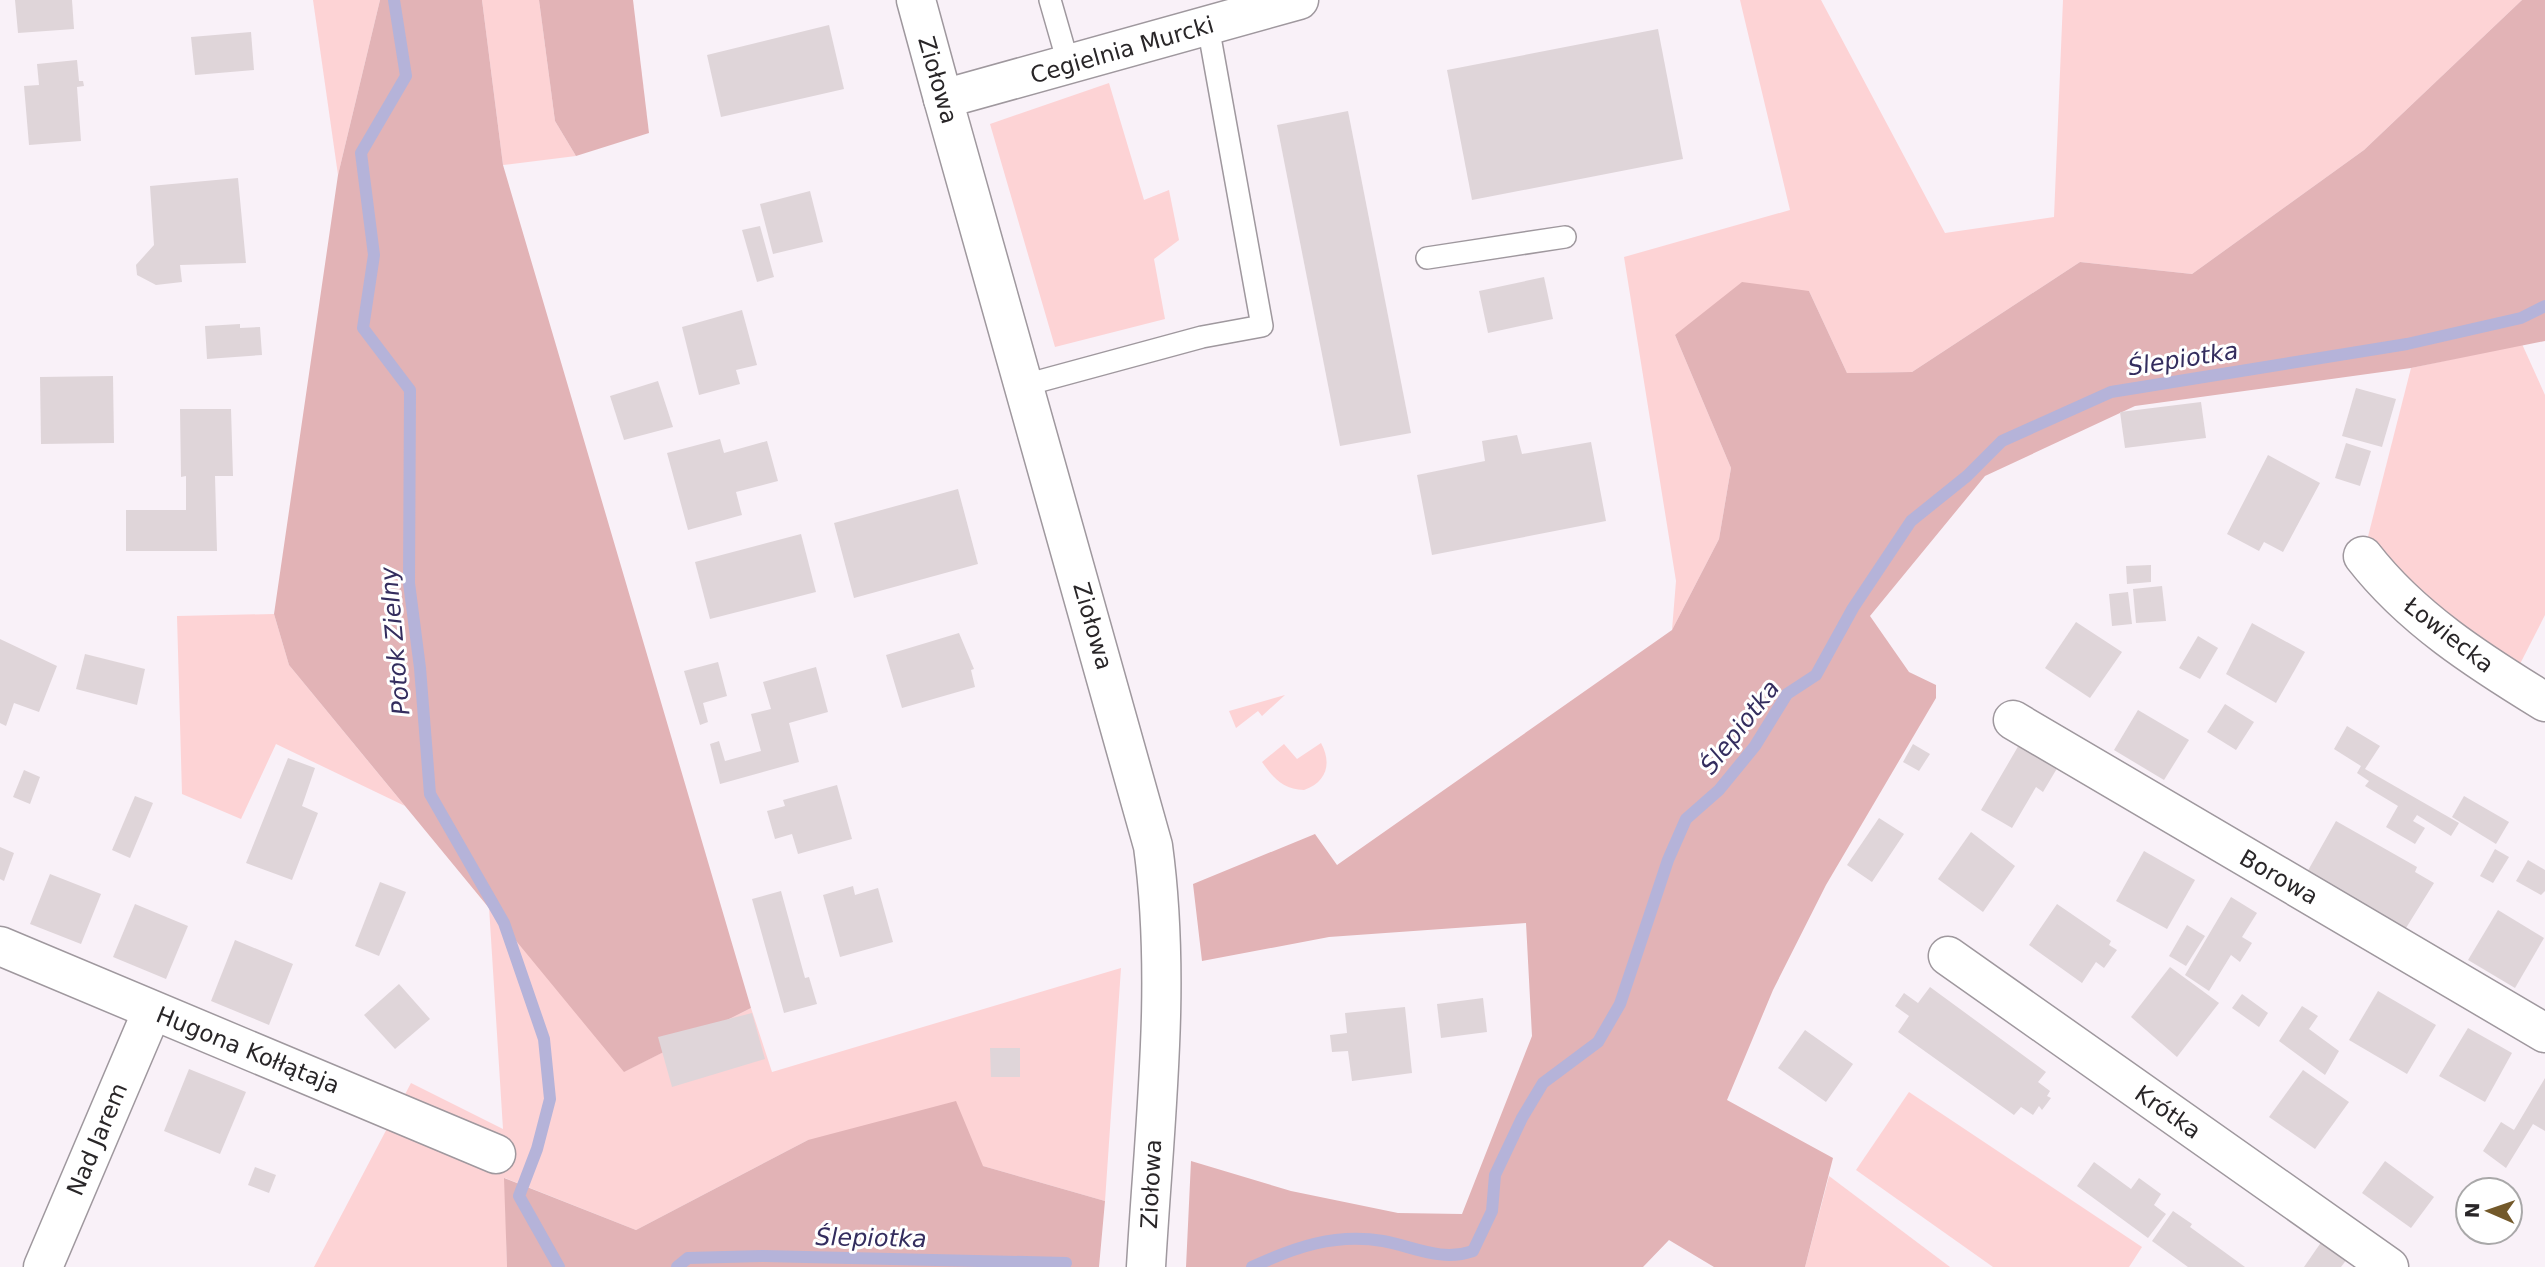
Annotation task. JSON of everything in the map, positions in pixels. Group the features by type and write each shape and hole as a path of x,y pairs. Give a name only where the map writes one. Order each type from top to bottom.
{"street":[{"name":"Ziołowa","path":"916,0 1153,846 1163,965 1146,1267"},
{"name":"Cegielnia Murcki","path":"943,99 1299,0"},
{"name":"Łowiecka","path":"2363,556 2382,581 2442,634 2545,702"},
{"name":"Borowa","path":"2013,720 2545,1033"},
{"name":"Hugona Kołłątaja","path":"0,946 496,1154"},
{"name":"Krótka","path":"1948,957 2389,1267"},
{"name":"Nad Jarem","path":"43,1267 152,1011"}],"lane":[{"path":"1050,0 1069,66"},
{"path":"1025,385 1202,337 1262,326 1208,26"},
{"path":"1427,258 1565,237"}],"shaded area":[{"path":"313,0 380,0 338,175"},
{"path":"380,0 482,0 503,165 751,1008 624,1072 289,665 274,614 338,175"},
{"path":"482,0 539,0 555,121 576,156 503,165"},
{"path":"539,0 633,0 649,133 576,156 555,121"},
{"path":"1740,0 1821,0 1945,233 2054,217 2063,0 2522,0 2364,150 2192,274 2080,262 1912,372 1847,373 1809,291 1675,335 1731,468 1719,539 1672,630 1676,581 1624,257 1790,210"},
{"path":"2522,0 2545,0 2545,341 2411,368 2135,406 1985,476 1870,616 1909,672 1936,685 1936,698 1826,885 1773,990 1727,1100 1833,1158 1805,1267 1714,1267 1669,1240 1643,1267 1186,1267 1191,1161 1291,1191 1398,1213 1462,1214 1532,1036 1526,923 1329,937 1202,961 1193,884 1315,834 1337,865 1672,630 1719,539 1731,468 1675,335 1742,282 1809,291 1847,373 1912,372 2080,262 2192,274 2364,150"},
{"path":"1109,83 1144,200 1169,190 1179,240 1154,259 1165,319 1055,347 990,124"},
{"path":"2522,344 2545,395 2545,615 2521,662 2506,678 2363,556 2411,368"},
{"path":"274,614 289,665 405,806 276,744 241,819 182,794 177,616"},
{"path":"1285,695 1262,716 1258,711 1236,728 1229,711"},
{"path":"1321,743 1327,765 1325,771 1318,782 1304,790 1279,782 1262,762 1284,744 1297,759"},
{"path":"489,907 625,1071 751,1008 772,1072 1121,968 1105,1201 983,1166 808,1140 636,1230 505,1178 507,1267 314,1267 411,1083 503,1129"},
{"path":"1909,1092 2142,1247 2129,1267 1993,1267 1856,1170"},
{"path":"956,1101 983,1166 1105,1201 1099,1267 507,1267 504,1178 636,1230 808,1140"},
{"path":"1829,1176 1950,1267 1805,1267"}],"building":[{"path":"15,0 72,0 74,29 18,33"},
{"path":"829,25 844,89 721,117 707,55"},
{"path":"1658,29 1683,159 1472,200 1447,70"},
{"path":"251,32 254,70 195,75 191,37"},
{"path":"77,60 79,81 83,81 84,86 77,87 81,141 29,145 24,86 39,85 37,64"},
{"path":"1348,111 1411,433 1340,446 1277,125"},
{"path":"238,178 246,263 180,265 182,282 156,285 137,275 136,265 154,245 150,186"},
{"path":"810,191 823,242 773,254 760,204"},
{"path":"760,226 774,277 757,282 742,230"},
{"path":"1544,277 1553,319 1488,333 1479,291"},
{"path":"742,310 757,365 736,370 740,384 699,395 682,327"},
{"path":"240,324 240,328 260,327 262,355 207,359 205,326"},
{"path":"113,376 114,443 41,444 40,377"},
{"path":"658,381 673,427 624,440 610,396"},
{"path":"2356,388 2396,399 2382,447 2342,436"},
{"path":"2201,402 2206,438 2125,448 2120,412"},
{"path":"180,409 231,409 233,476 215,476 217,551 126,551 126,510 186,510 186,476 181,477"},
{"path":"1517,435 1522,454 1591,442 1606,521 1432,555 1417,475 1485,461 1482,441"},
{"path":"720,439 724,453 767,441 778,481 736,492 742,515 688,530 667,453"},
{"path":"2346,443 2371,451 2360,486 2335,478"},
{"path":"2268,455 2320,483 2283,552 2264,542 2259,551 2227,534"},
{"path":"958,489 978,564 854,598 834,523"},
{"path":"801,534 816,592 710,619 695,562"},
{"path":"2151,565 2151,582 2127,584 2126,566"},
{"path":"2162,586 2166,621 2136,623 2133,589"},
{"path":"2128,592 2132,624 2112,626 2109,594"},
{"path":"2076,622 2122,652 2090,698 2045,668"},
{"path":"2252,623 2305,652 2276,703 2226,674"},
{"path":"959,633 974,669 971,670 975,687 902,708 886,655"},
{"path":"2198,636 2218,648 2200,679 2179,668"},
{"path":"0,639 57,666 39,712 14,703 6,726 0,723"},
{"path":"85,654 145,669 137,705 76,689"},
{"path":"718,662 727,696 703,703 708,722 700,725 684,671"},
{"path":"816,667 828,712 789,723 799,762 720,784 710,744 719,741 725,761 761,751 751,714 771,709 763,682"},
{"path":"2225,704 2254,722 2236,750 2207,732"},
{"path":"2138,710 2189,740 2164,780 2114,750"},
{"path":"2347,726 2380,746 2365,769 2459,823 2451,836 2417,815 2413,821 2425,828 2415,844 2386,827 2398,806 2365,786 2369,781 2357,773 2361,766 2334,749"},
{"path":"2023,738 2062,760 2043,792 2036,787 2012,828 1981,810"},
{"path":"1913,744 1930,754 1919,771 1903,762"},
{"path":"288,758 315,768 302,806 318,813 292,880 246,863"},
{"path":"24,770 40,777 30,804 13,797"},
{"path":"837,785 852,839 798,854 792,834 775,839 767,811 785,806 783,800"},
{"path":"135,796 153,803 130,858 112,850"},
{"path":"2464,796 2509,822 2496,844 2452,817"},
{"path":"1879,818 1904,834 1872,882 1847,865"},
{"path":"2336,821 2417,867 2415,872 2434,883 2406,928 2388,918 2386,921 2367,910 2369,907 2306,874"},
{"path":"1971,832 2015,866 1983,912 1938,879"},
{"path":"0,847 14,853 4,881 0,879"},
{"path":"2495,849 2509,857 2493,883 2480,876"},
{"path":"2144,851 2195,880 2167,929 2116,901"},
{"path":"2528,860 2545,870 2545,891 2541,895 2516,881"},
{"path":"50,874 101,894 81,944 30,924"},
{"path":"380,882 406,892 379,956 355,946"},
{"path":"853,886 855,895 878,888 893,942 840,957 823,895"},
{"path":"781,891 805,978 809,977 817,1004 784,1013 752,899"},
{"path":"2231,897 2257,913 2242,937 2252,943 2240,962 2231,955 2209,991 2185,975"},
{"path":"135,904 188,926 166,979 113,957"},
{"path":"2057,904 2111,941 2109,945 2117,950 2104,968 2096,962 2082,983 2029,945"},
{"path":"2498,910 2544,938 2515,988 2468,960"},
{"path":"2187,925 2205,936 2186,966 2169,956"},
{"path":"235,940 293,964 269,1025 211,1001"},
{"path":"2170,967 2219,1003 2177,1057 2131,1017"},
{"path":"399,984 430,1019 395,1049 364,1015"},
{"path":"1930,987 2046,1072 2038,1082 2050,1091 2047,1096 2051,1098 2042,1110 2039,1106 2033,1115 2021,1107 2014,1115 1898,1032 1909,1016 1895,1006 1904,993 1918,1003"},
{"path":"2378,991 2436,1025 2407,1074 2349,1040"},
{"path":"2242,994 2268,1013 2259,1027 2232,1008"},
{"path":"1483,998 1487,1032 1441,1038 1437,1004"},
{"path":"2302,1006 2318,1016 2309,1029 2339,1051 2325,1075 2279,1041"},
{"path":"1405,1007 1412,1073 1352,1081 1348,1051 1332,1052 1330,1035 1347,1033 1345,1013"},
{"path":"752,1013 765,1059 672,1087 658,1037"},
{"path":"2468,1028 2512,1053 2485,1102 2439,1076"},
{"path":"1805,1030 1853,1064 1826,1102 1778,1068"},
{"path":"990,1048 1020,1048 1020,1077 991,1077"},
{"path":"189,1069 246,1092 220,1154 164,1131"},
{"path":"2303,1070 2349,1102 2315,1149 2269,1117"},
{"path":"2545,1078 2545,1131 2533,1124 2506,1168 2483,1151 2501,1122 2514,1130"},
{"path":"2385,1161 2434,1197 2411,1228 2362,1193"},
{"path":"2094,1162 2131,1189 2139,1178 2161,1194 2154,1205 2166,1214 2148,1238 2077,1186"},
{"path":"255,1167 276,1175 269,1193 248,1185"},
{"path":"2173,1211 2192,1224 2190,1227 2245,1267 2188,1267 2152,1241"},
{"path":"2322,1241 2347,1259 2341,1267 2304,1267"}],"waterway":[{"name":"Potok Zielny","path":"394,0 406,76 361,153 374,255 363,328 410,390 409,583 420,668 430,794 504,923 544,1039 550,1099 537,1149 519,1196 559,1267"},
{"name":"Ślepiotka","path":"1252,1267 1284,1253 1332,1240 1383,1241 1450,1255 1473,1251 1492,1211 1495,1175 1522,1118 1543,1083 1598,1042 1620,1004 1668,860 1686,819 1719,790 1755,746 1787,694 1816,675 1853,608 1911,521 1967,476 2002,441 2111,392 2407,344 2521,318 2545,306"},
{"name":"Ślepiotka","path":"677,1267 688,1258 763,1256 1066,1263"}]}
